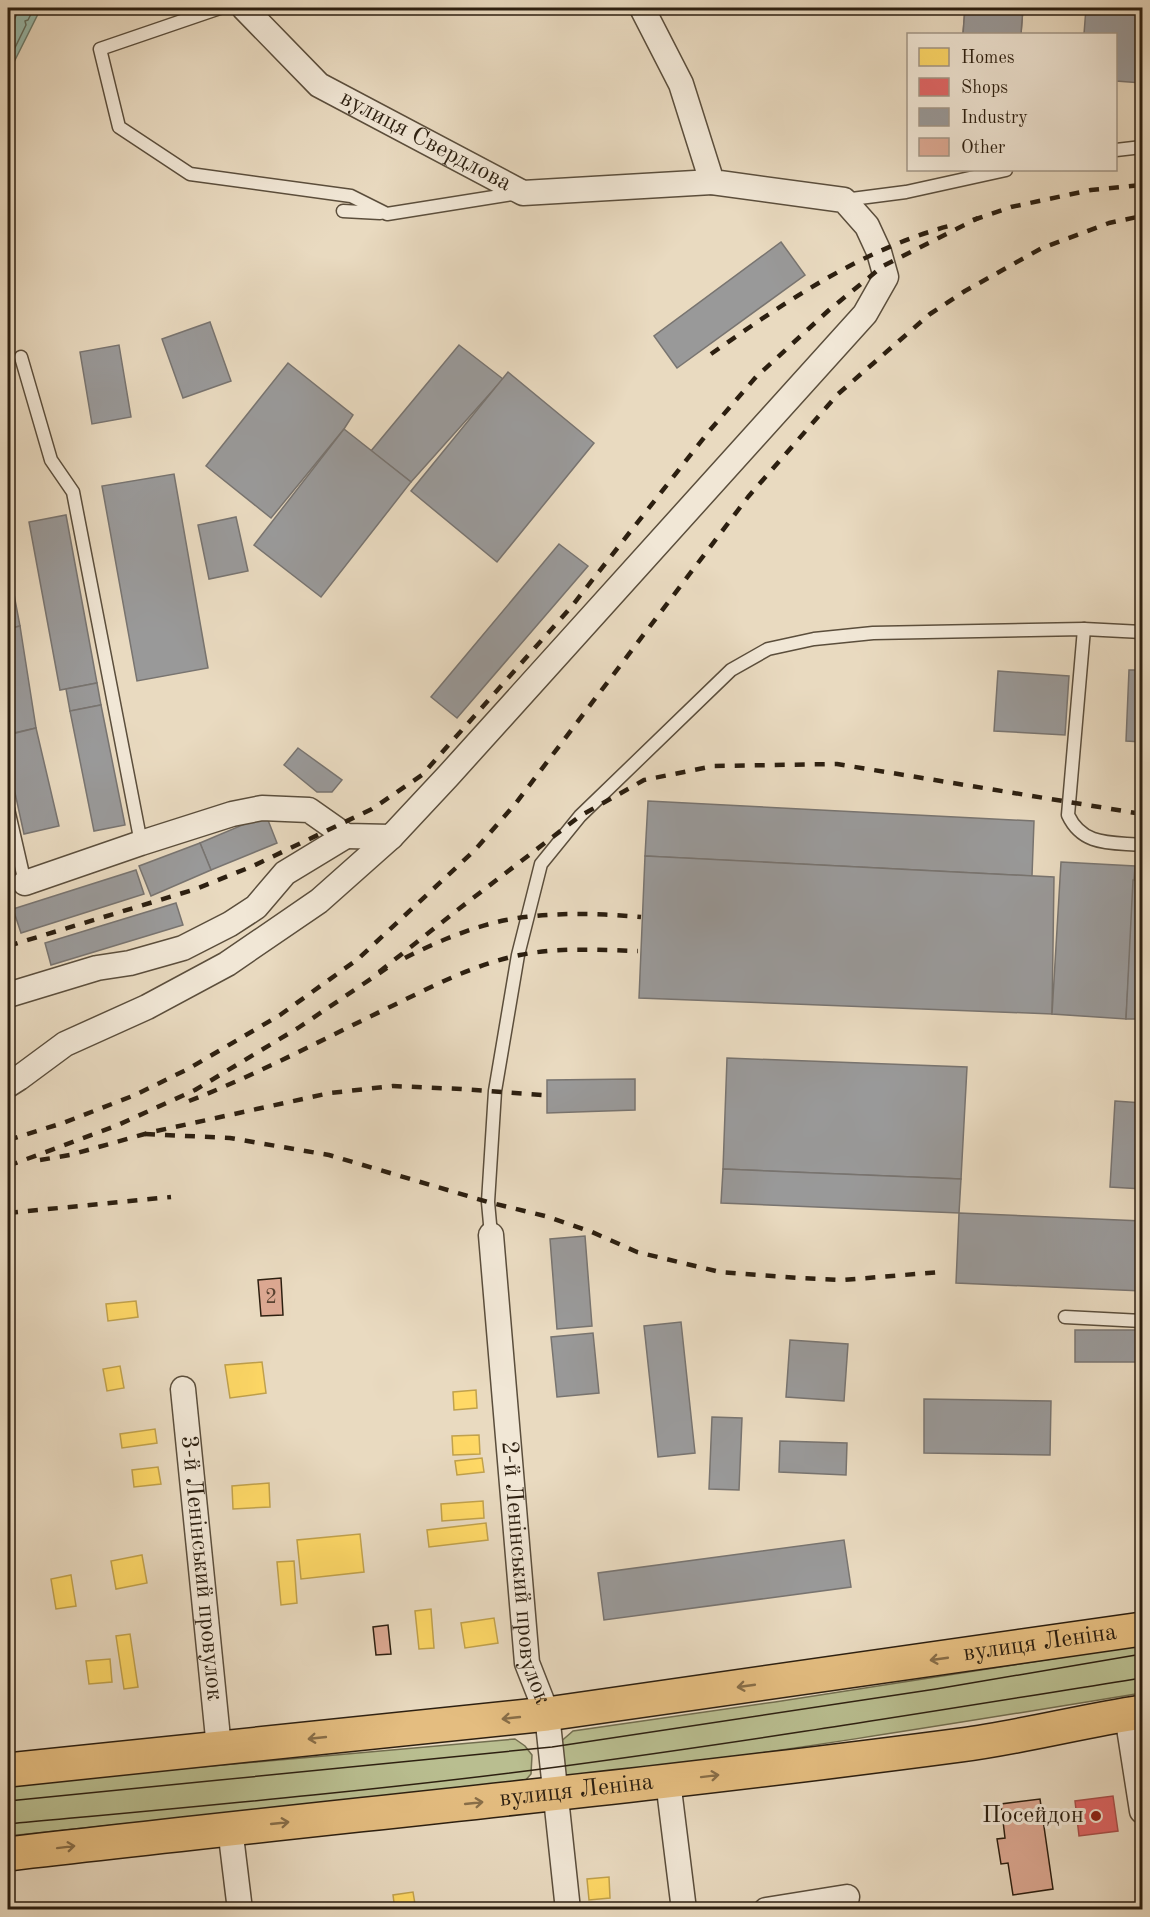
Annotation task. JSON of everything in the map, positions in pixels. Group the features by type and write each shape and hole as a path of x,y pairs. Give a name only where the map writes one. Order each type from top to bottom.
{"main road":[{"name":"вулиця Леніна","path":"8,1770 547,1714 1143,1629"},
{"name":"вулиця Леніна","path":"8,1854 668,1781 965,1744 1135,1714"}],"street":[{"name":"вулиця Свердлова","path":"244,8 320,85 523,193 712,182 844,200"},
{"path":"642,8 681,84 712,182"},
{"path":"8,1085 66,1044 147,1006 227,964 319,901 391,837 456,768 865,314 886,277 879,252 867,226 844,200"},
{"path":"26,883 232,814 262,808 309,810 346,836"},
{"path":"8,995 97,968 130,963 183,948 230,924 256,907 285,873 346,836 391,837"},
{"name":"2-й Ленінський провулок","path":"491,1235 527,1664 547,1714 567,1910"},
{"name":"3-й Ленінський провулок","path":"183,1389 219,1748"},
{"path":"1135,1714 1143,1811"},
{"path":"668,1781 684,1910"},
{"path":"230,1828 240,1910"},
{"path":"766,1910 847,1897"}],"lane":[{"path":"220,8 100,49 119,127 190,174 351,196 387,213"},
{"path":"1117,150 1143,147"},
{"path":"844,200 906,192 1001,171"},
{"path":"343,211 387,213 523,193"},
{"path":"21,357 51,460 73,492 141,843"},
{"path":"491,1235 488,1202 495,1091 518,955 542,864 580,816 731,670 768,649 814,639 873,633 1084,629 1143,632"},
{"path":"1084,629 1068,815 1073,827 1083,836 1096,841 1143,845"},
{"path":"8,808 26,883"},
{"path":"1065,1317 1143,1321"}],"shaded area":[{"path":"1142,1645 1142,1693 714,1760 570,1779 563,1775 558,1744 573,1731"},
{"path":"515,1739 532,1755 531,1774 524,1782 8,1836 8,1784"}],"water":[{"path":"20,8 41,8 8,74 8,32"},
{"path":"542,8 625,8 563,14"}],"building: Homes":[{"path":"136,1301 138,1317 108,1321 106,1304"},
{"path":"262,1362 266,1393 230,1398 225,1365"},
{"path":"120,1366 124,1388 107,1391 103,1369"},
{"path":"476,1390 477,1408 454,1410 453,1392"},
{"path":"155,1429 157,1443 122,1448 120,1434"},
{"path":"479,1435 480,1454 453,1455 452,1436"},
{"path":"482,1458 484,1472 457,1475 455,1461"},
{"path":"158,1467 161,1484 134,1487 132,1470"},
{"path":"269,1483 270,1507 233,1509 232,1486"},
{"path":"483,1501 484,1518 442,1521 441,1504"},
{"path":"486,1523 488,1540 429,1547 427,1530"},
{"path":"360,1534 364,1572 301,1579 297,1540"},
{"path":"142,1555 147,1583 116,1589 111,1561"},
{"path":"294,1561 297,1603 281,1605 277,1562"},
{"path":"71,1575 76,1606 56,1609 51,1579"},
{"path":"431,1609 434,1648 419,1649 415,1611"},
{"path":"494,1618 498,1643 465,1648 461,1623"},
{"path":"130,1634 138,1687 124,1689 116,1636"},
{"path":"110,1659 112,1682 89,1684 86,1661"},
{"path":"8,1666 11,1666 14,1695 8,1695"},
{"path":"609,1877 610,1898 589,1900 587,1879"},
{"path":"413,1892 416,1910 395,1910 393,1895"},
{"path":"323,1903 324,1910 299,1910 299,1906"}],"building: Shops":[{"name":"Посейдон","path":"1113,1796 1118,1831 1079,1836 1075,1801"}],"building: Industry":[{"path":"965,8 1023,8 1021,33 963,33"},
{"path":"965,8 1023,8 1021,33 963,33"},
{"path":"1086,8 1142,8 1142,83 1117,81 1117,33 1084,33"},
{"path":"781,242 805,275 677,368 654,336"},
{"path":"210,322 231,381 183,398 162,339"},
{"path":"119,345 131,417 92,424 80,352"},
{"path":"459,345 503,379 411,482 371,451"},
{"path":"288,363 353,415 271,518 206,466"},
{"path":"508,372 594,443 497,562 411,491"},
{"path":"344,429 411,482 321,597 254,545"},
{"path":"174,474 208,668 137,681 102,486"},
{"path":"66,515 97,683 60,690 29,522"},
{"path":"236,517 248,571 209,579 198,525"},
{"path":"559,544 588,566 457,718 431,697"},
{"path":"8,563 20,626 8,629"},
{"path":"20,626 36,728 9,734 8,629"},
{"path":"1129,670 1142,670 1142,742 1126,741"},
{"path":"998,671 1069,676 1065,735 994,731"},
{"path":"97,683 101,705 70,711 66,689"},
{"path":"101,705 125,825 94,831 70,711"},
{"path":"36,728 59,826 24,834 8,761 8,735"},
{"path":"298,748 342,780 332,792 317,792 284,765"},
{"path":"648,801 1034,821 1032,876 645,856"},
{"path":"266,815 277,843 211,870 200,843"},
{"path":"200,843 211,870 151,896 139,866"},
{"path":"645,856 1054,877 1052,1014 639,998"},
{"path":"1061,862 1135,866 1126,1019 1052,1014"},
{"path":"136,870 144,894 21,933 13,909"},
{"path":"1133,880 1142,880 1142,1019 1126,1019"},
{"path":"176,903 183,925 51,965 45,943"},
{"path":"727,1058 967,1067 961,1179 723,1169"},
{"path":"635,1079 635,1110 547,1113 547,1080"},
{"path":"1115,1101 1142,1103 1142,1189 1110,1187"},
{"path":"723,1169 961,1179 959,1213 721,1203"},
{"path":"959,1213 1142,1221 1142,1291 956,1283"},
{"path":"585,1236 592,1326 557,1329 550,1239"},
{"path":"681,1322 695,1453 658,1457 644,1326"},
{"path":"1075,1330 1142,1330 1142,1362 1075,1362"},
{"path":"593,1333 599,1393 557,1397 551,1337"},
{"path":"790,1340 848,1344 844,1401 786,1397"},
{"path":"924,1399 1051,1401 1050,1455 924,1453"},
{"path":"712,1417 742,1418 739,1490 709,1489"},
{"path":"780,1441 847,1443 846,1475 779,1472"},
{"path":"844,1540 851,1587 604,1620 598,1573"}],"building: Other":[{"path":"281,1278 283,1315 261,1316 258,1280"},
{"path":"388,1625 391,1654 376,1655 373,1627"},
{"path":"1040,1799 1053,1889 1013,1895 1008,1863 1001,1864 997,1839 1005,1838 1001,1804"}],"tram line":[{"path":"8,1801 552,1747 936,1689 1142,1654"},
{"path":"8,1824 488,1776 777,1736 1142,1678"}],"railway":[{"path":"973,220 1011,207 1091,190 1142,185"},
{"path":"8,1140 63,1123 135,1095 188,1069 280,1015 358,959 475,850 516,803 748,497 838,394 930,314 965,291 1042,248 1109,223 1142,216"},
{"path":"8,946 196,889 253,866 372,809 422,775 572,606 710,430 756,377 829,310 883,266 978,218"},
{"path":"711,354 767,315 855,263 917,236 949,226"},
{"path":"379,972 580,816 644,780 714,766 837,764 1142,814"},
{"path":"405,958 454,936 506,920 573,914 641,917"},
{"path":"189,1101 266,1068 439,983 487,964 520,955 549,951 638,951"},
{"path":"8,1166 118,1125 195,1090 298,1028 387,968"},
{"path":"40,1160 70,1155 152,1132 330,1093 393,1086 543,1095"},
{"path":"145,1134 230,1138 329,1155 488,1202 545,1216 592,1232 637,1252 720,1272 843,1280 940,1272"},
{"path":"8,1213 171,1197"}],"place":[{"name":"Посейдон","path":"1096,1816"}]}
